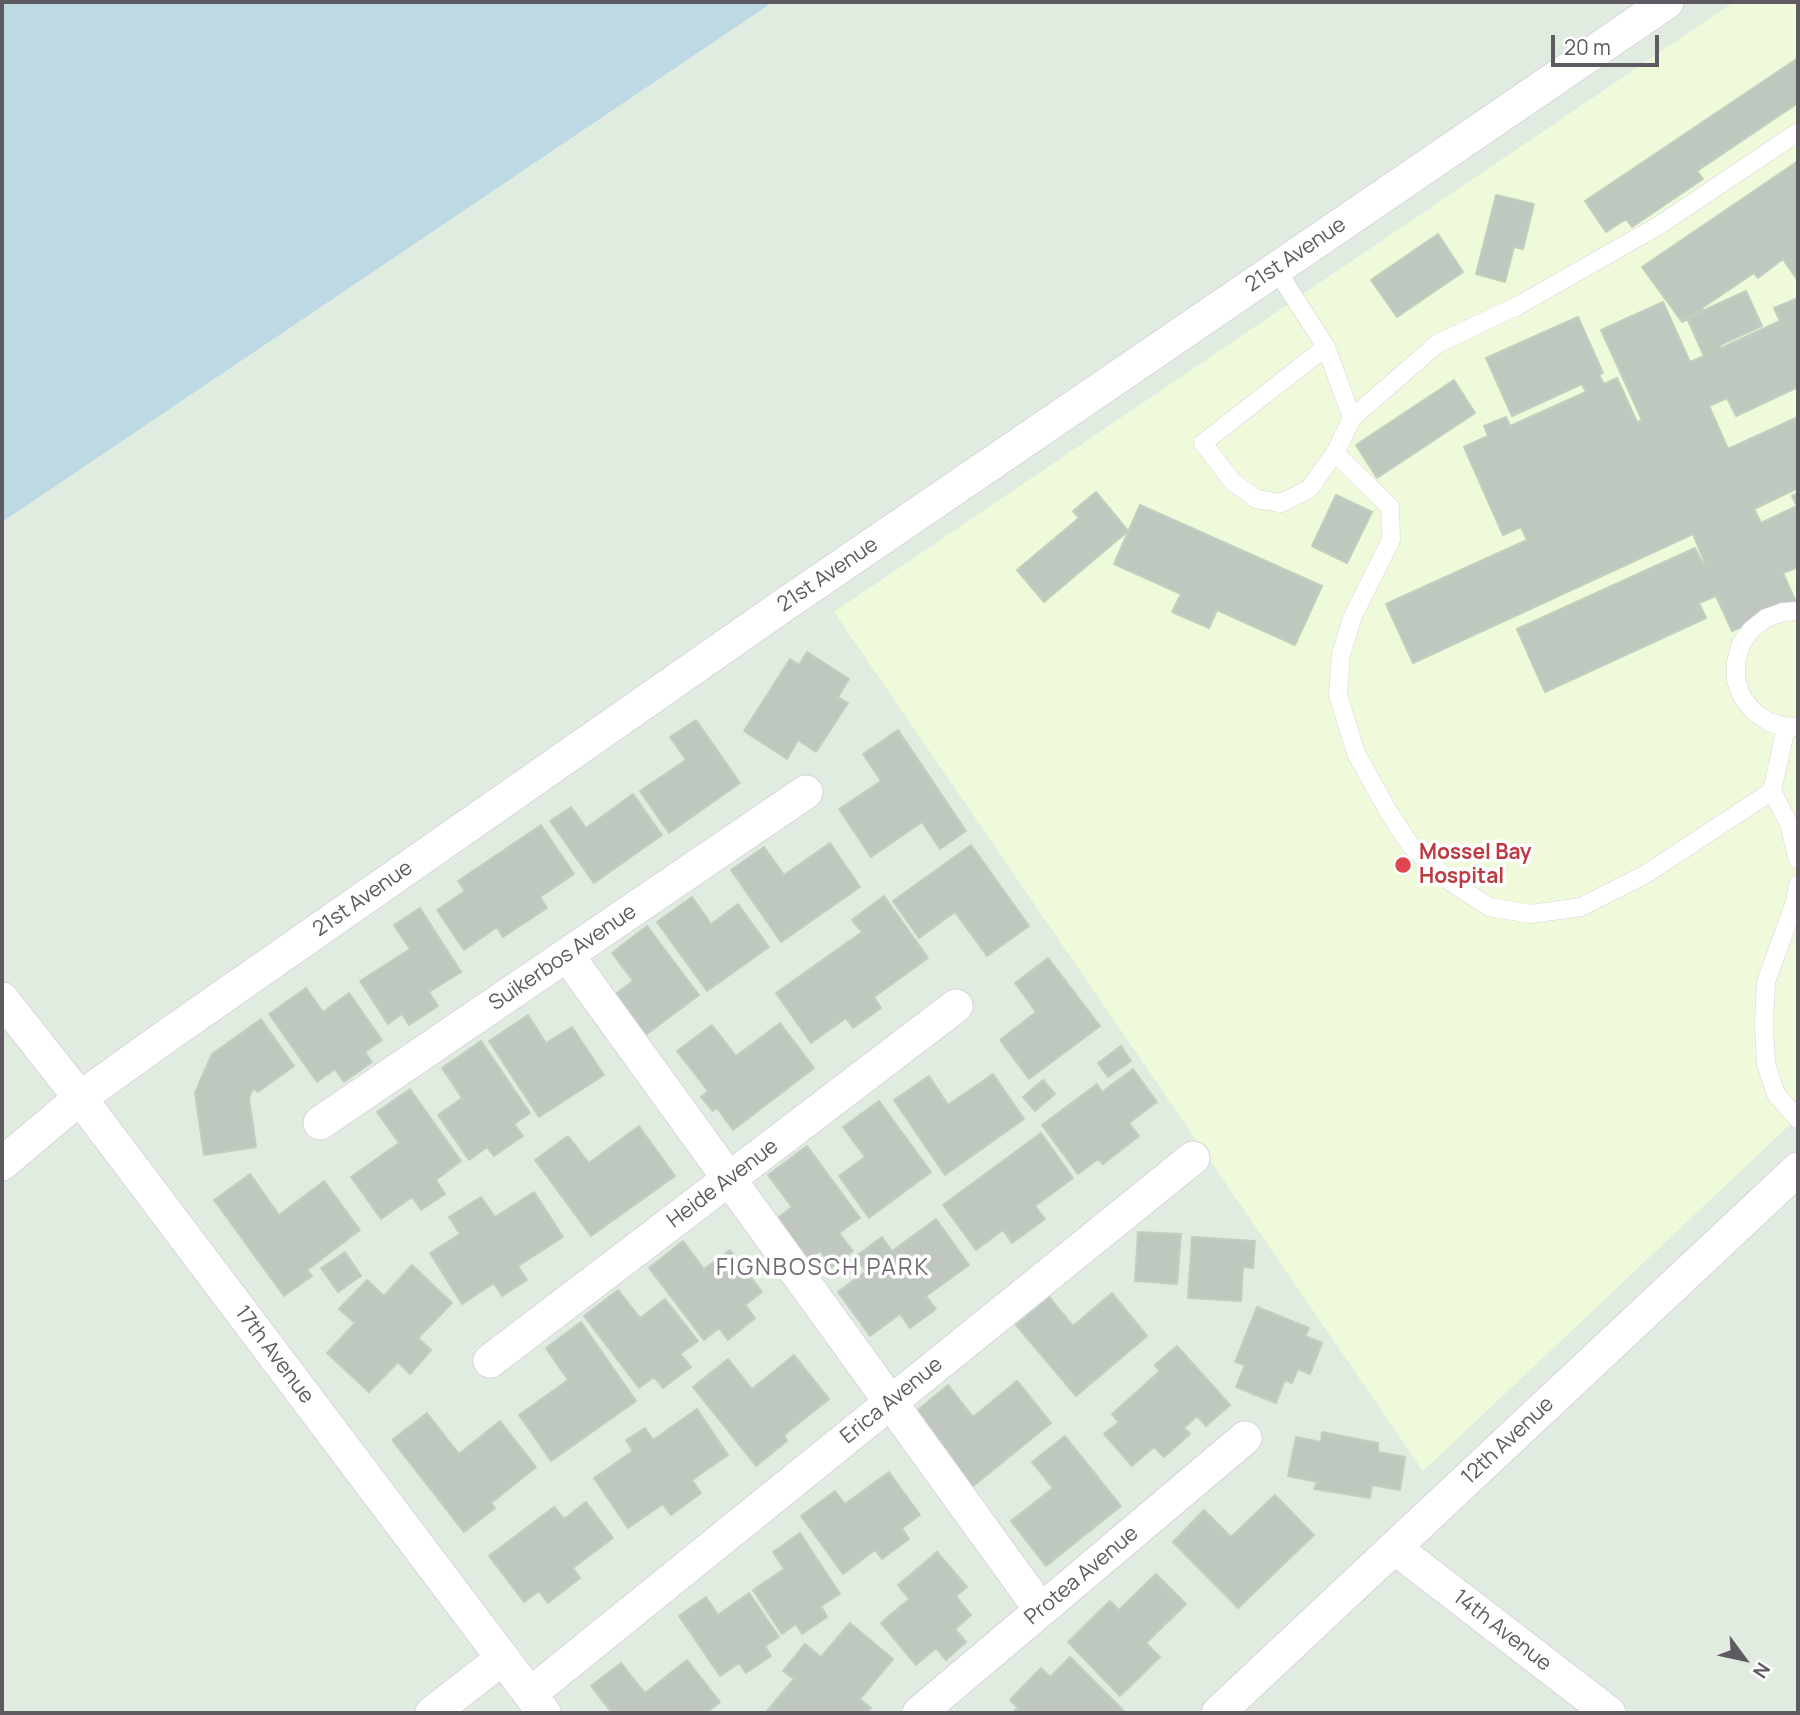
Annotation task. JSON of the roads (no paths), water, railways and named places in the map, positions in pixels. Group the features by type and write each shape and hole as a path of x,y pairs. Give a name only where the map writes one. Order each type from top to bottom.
{"street":[{"name":"21st Avenue","path":"2,1164 80,1098 772,613 1276,269 1650,6"},
{"name":"Suikerbos Avenue","path":"320,1123 806,792"},
{"path":"567,955 1041,1610"},
{"name":"17th Avenue","path":"2,999 80,1098 537,1703"},
{"name":"Heide Avenue","path":"490,1361 957,1006"},
{"name":"Erica Avenue","path":"537,1703 591,1643 1193,1158"},
{"name":"12th Avenue","path":"1218,1713 1798,1169"},
{"name":"Protea Avenue","path":"919,1713 1245,1438"},
{"name":"14th Avenue","path":"1395,1548 1609,1713"},
{"path":"432,1713 503,1657"}],"lane":[{"path":"1326,347 1203,443 1232,481 1256,499 1281,503 1308,489 1335,453 1352,418 1437,344 1519,304 1658,226 1798,132"},
{"path":"1276,269 1326,347 1352,418"},
{"path":"1335,453 1390,507 1391,540 1353,616 1341,654 1338,695 1356,754 1411,846 1451,882 1489,906 1531,914 1581,906 1646,874 1772,791 1792,727 1769,722 1748,705 1736,680 1736,662 1741,644 1751,630 1766,618 1783,612 1798,611"},
{"path":"1772,791 1789,824 1798,860"},
{"path":"1798,884 1795,902 1766,982 1763,1024 1766,1064 1776,1094 1798,1119"}],"place":[{"name":"Mossel Bay Hospital","path":"1403,865"}],"district":[{"name":"FIGNBOSCH PARK","path":"823,1269"}]}
